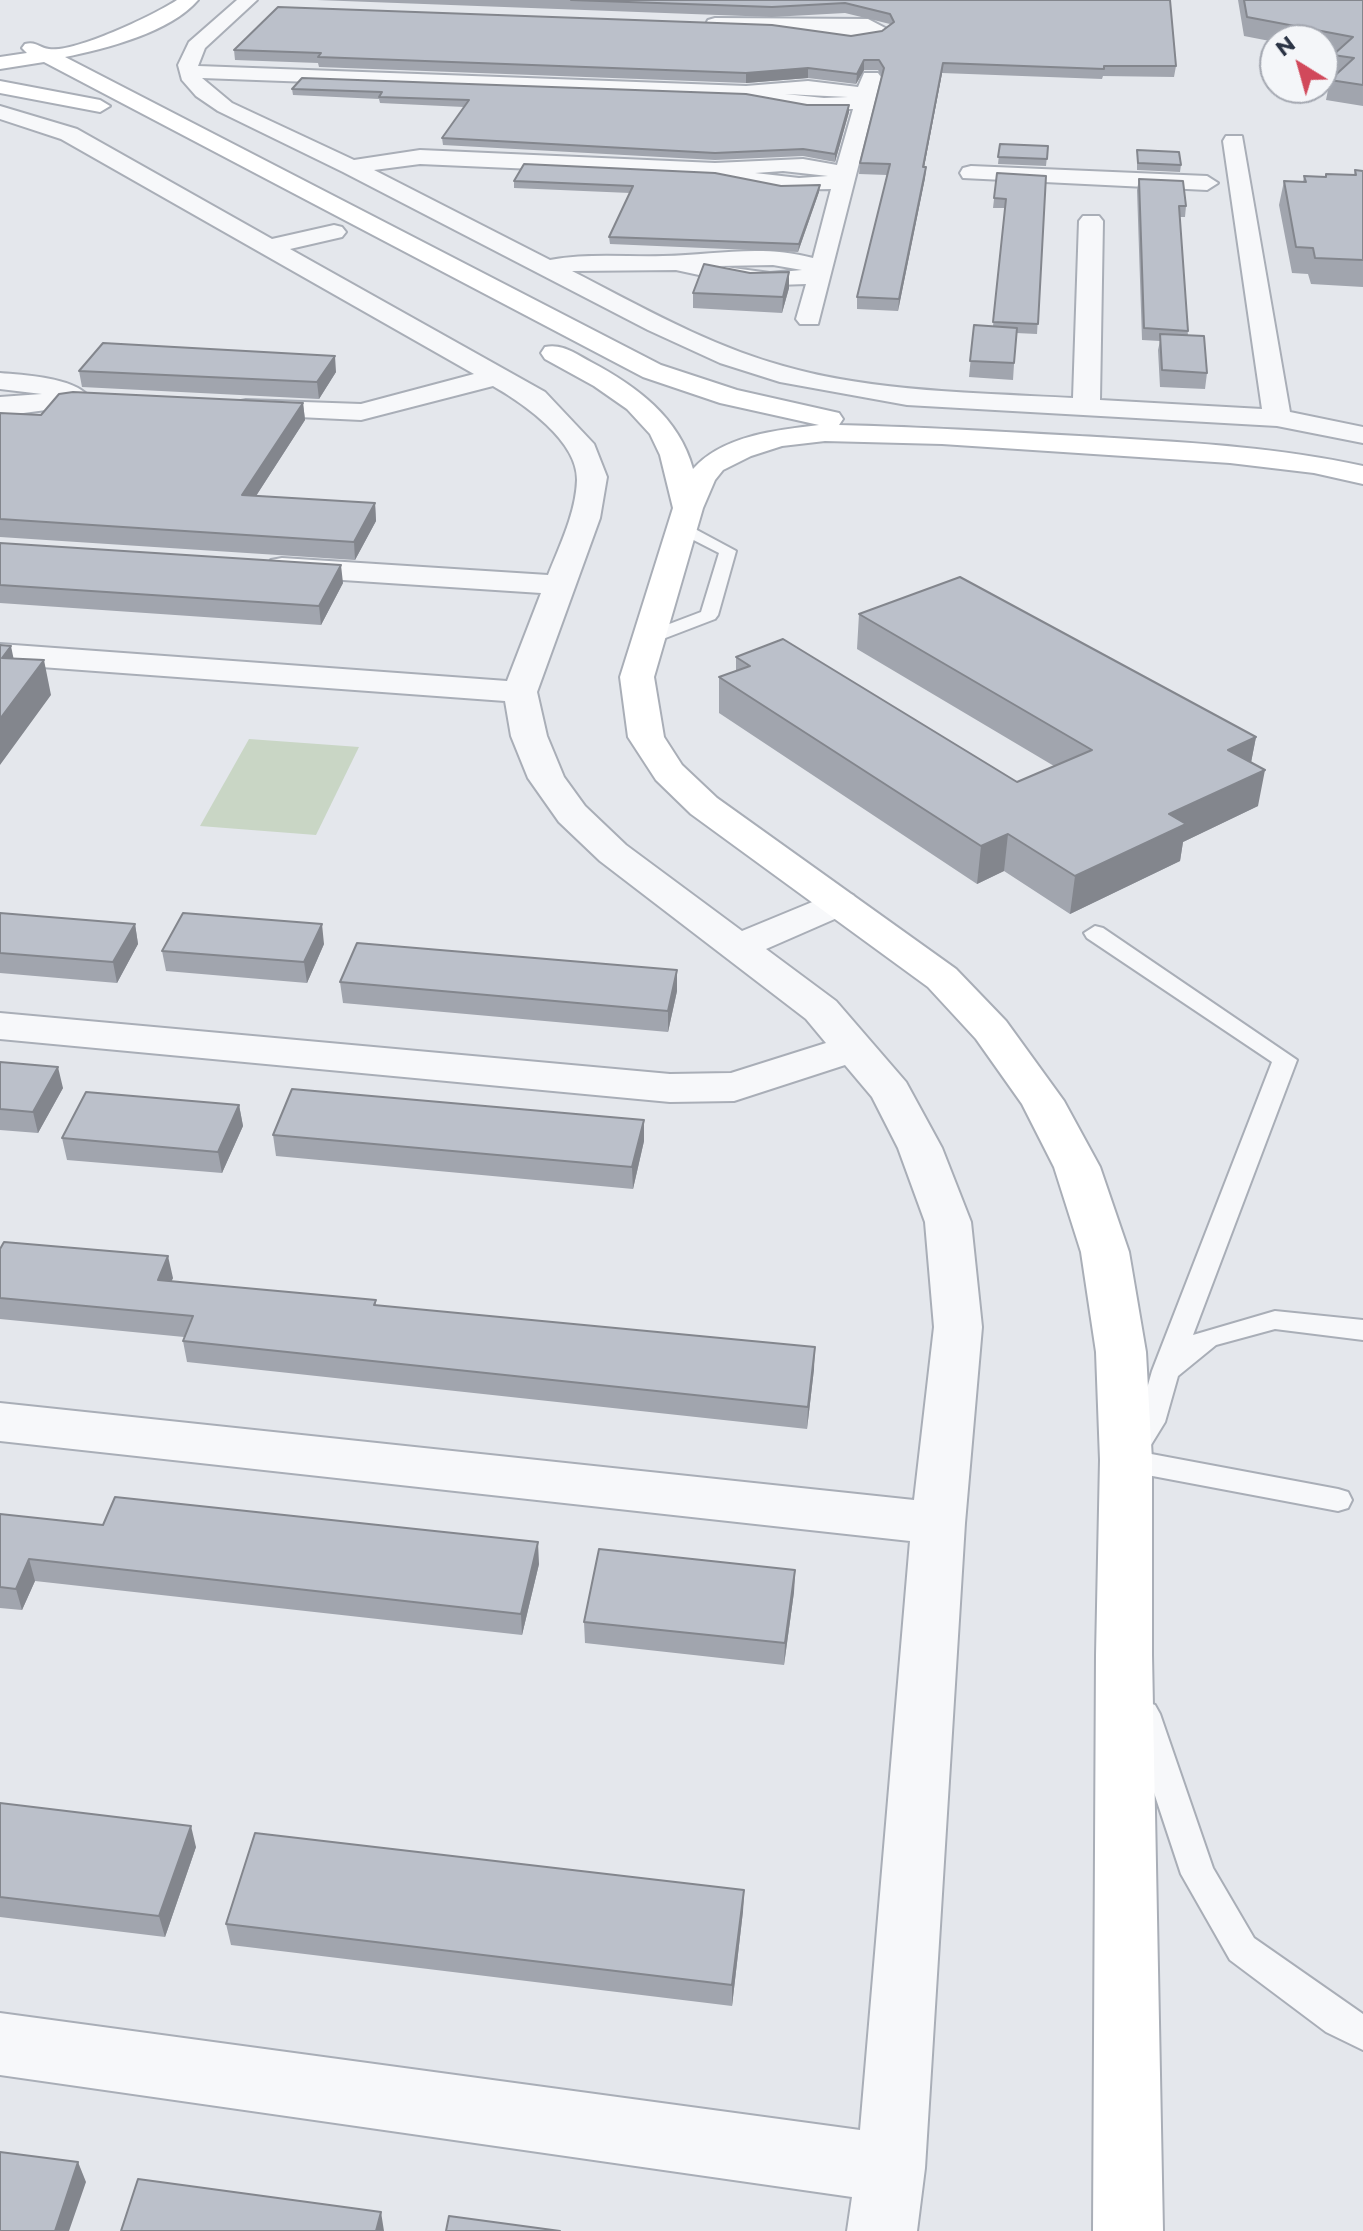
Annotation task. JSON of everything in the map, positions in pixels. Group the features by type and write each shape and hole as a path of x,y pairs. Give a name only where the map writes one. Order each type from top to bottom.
{"main road":[{"path":"17,56 109,39 164,7 189,0"},
{"path":"135,49 164,7"},
{"path":"17,56 100,106 334,232 365,236"},
{"path":"17,56 155,111 365,236 652,371 766,407 942,436"},
{"path":"124,73 126,86 155,111"},
{"path":"0,87 100,106"},
{"path":"539,345 611,385 659,428 673,449 685,518"},
{"path":"1128,2231 1124,1655 1126,1460 1121,1352 1105,1252 1077,1167 1042,1101 991,1030 942,978 704,806 669,772 646,737 637,677 685,518 701,478 713,464 741,450 778,438 825,433 942,436 1230,454 1314,464 1363,475"}],"street":[{"path":"274,7 245,3 196,46 188,65 192,80 203,92 225,107 351,167 657,325 729,357 780,374 907,397 1277,418 1363,435"},
{"path":"809,319 889,5"},
{"path":"694,23 772,26 805,33 861,36 882,31"},
{"path":"191,72 746,92 782,101 842,104 865,98"},
{"path":"0,112 69,134 535,398 562,423 580,444 592,477 585,518 520,692 529,736 546,778 572,814 613,853 821,1010 891,1092 920,1148 948,1222 958,1327 938,1523 891,2168 882,2231"},
{"path":"1234,141 1277,418"},
{"path":"351,167 420,157 715,170 753,180 819,184 845,177"},
{"path":"971,173 1207,183"},
{"path":"1077,210 1116,203 1118,189 1093,178 1067,185 1077,210 1086,406"},
{"path":"365,236 432,210"},
{"path":"270,247 334,232"},
{"path":"549,268 575,261 677,263 719,275 791,280 810,277 821,271"},
{"path":"218,406 361,412 495,377"},
{"path":"0,381 39,384 76,398"},
{"path":"0,405 16,406 76,398 108,400"},
{"path":"249,565 560,585"},
{"path":"0,654 520,692"},
{"path":"738,947 839,903"},
{"path":"0,1026 670,1088 734,1087 853,1048"},
{"path":"0,1422 938,1523"},
{"path":"0,2044 891,2168"}],"lane":[{"path":"1095,933 1285,1060 1166,1371 1151,1422 1126,1460 1338,1500"},
{"path":"1166,1371 1207,1338 1275,1320 1361,1323"},
{"path":"1124,1655 1198,1874 1242,1949 1339,2020 1363,2033"}],"green space":[{"path":"249,739 359,747 316,835 200,826"}],"building":[{"path":"571,0 1170,0 1176,66 1104,66 1104,69 943,63 899,299 857,297 890,164 860,163 884,68 879,60 864,60 857,74 808,68 746,73 318,57 321,53 234,50 278,7 772,25 851,36 882,31 894,22 890,14 845,3 772,7"},
{"path":"1244,0 1363,0 1363,85 1339,81 1339,72 1354,58 1339,56 1339,50 1353,37 1339,34 1339,24 1284,24 1247,17"},
{"path":"302,78 746,94 807,105 849,105 835,154 803,149 715,153 442,138 469,100 379,97 382,92 292,89"},
{"path":"1000,144 1048,146 1047,159 998,157"},
{"path":"1137,150 1179,152 1181,165 1138,163"},
{"path":"524,164 715,173 781,186 820,185 799,244 609,237 633,186 514,181"},
{"path":"1355,170 1363,171 1363,260 1315,258 1313,248 1296,247 1284,181 1306,182 1304,176 1326,177 1326,174 1356,175"},
{"path":"997,173 1046,176 1038,324 993,322 1006,199 994,198"},
{"path":"1139,179 1183,181 1186,206 1179,206 1188,331 1144,328"},
{"path":"704,264 750,273 789,272 783,297 693,293"},
{"path":"974,325 1017,328 1014,363 970,361"},
{"path":"1160,334 1204,336 1207,373 1162,370"},
{"path":"103,343 335,356 317,382 79,371"},
{"path":"73,392 303,403 242,495 375,503 354,542 0,519 0,413 41,415 59,394"},
{"path":"0,543 341,565 319,606 0,585"},
{"path":"960,577 1256,737 1228,750 1265,770 1169,814 1186,824 1075,876 1008,834 981,846 719,677 750,666 736,657 783,639 1017,782 1092,750 859,614"},
{"path":"0,645 11,646 2,658 44,660 0,719"},
{"path":"0,913 135,924 113,962 0,953"},
{"path":"183,913 322,924 304,962 162,951"},
{"path":"357,943 677,970 668,1011 340,982"},
{"path":"0,1062 58,1067 33,1112 0,1109"},
{"path":"292,1089 644,1120 632,1167 273,1135"},
{"path":"86,1092 239,1105 218,1152 62,1138"},
{"path":"4,1242 168,1256 158,1280 376,1300 374,1305 815,1347 808,1407 183,1341 193,1316 0,1298 0,1249"},
{"path":"115,1497 538,1542 521,1614 29,1559 16,1589 0,1587 0,1514 103,1525"},
{"path":"599,1549 795,1570 785,1643 584,1622"},
{"path":"0,1803 191,1826 159,1916 0,1897"},
{"path":"255,1833 744,1890 732,1985 226,1924"},
{"path":"0,2152 78,2162 55,2231 0,2231"},
{"path":"138,2179 381,2212 376,2231 121,2231"},
{"path":"449,2216 560,2231 446,2231"}]}
